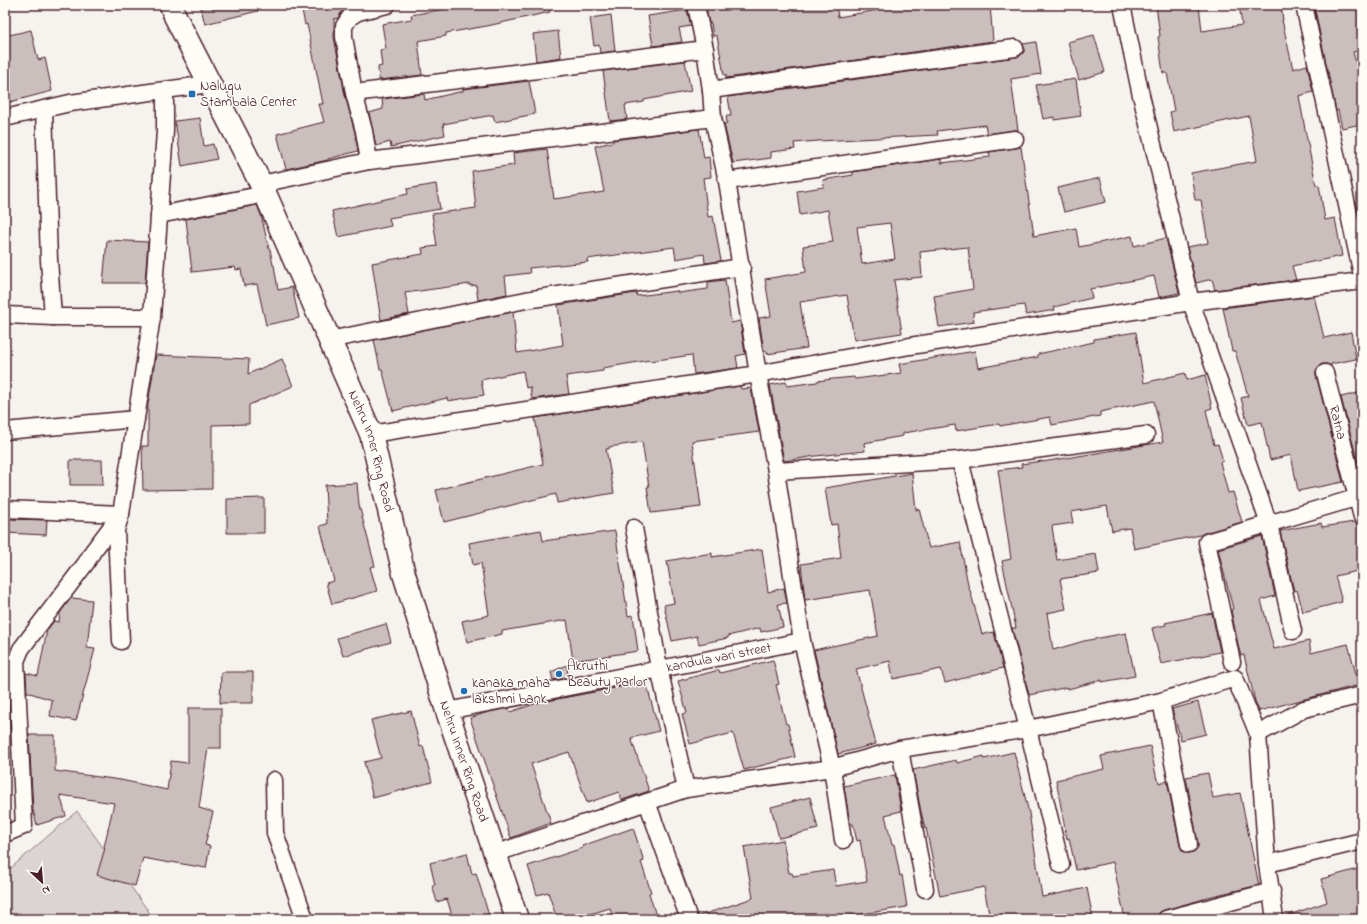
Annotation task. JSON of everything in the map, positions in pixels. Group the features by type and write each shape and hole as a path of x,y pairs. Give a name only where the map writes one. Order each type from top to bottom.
{"street":[{"name":"Nehru Inner Ring Road","path":"171,5 175,16 263,189 371,434 404,574 447,711 517,919"},
{"path":"370,161 354,93 344,37 344,26 350,17 358,12 386,5"},
{"path":"696,5 712,90 713,118 727,181 758,374 776,470 802,641 832,768 843,840"},
{"path":"1122,5 1140,91 1191,302 1269,524 1293,631"},
{"path":"1304,5 1362,275"},
{"path":"712,90 830,72 1014,48"},
{"path":"354,93 705,49"},
{"path":"5,118 70,103 209,84"},
{"path":"121,641 116,530 121,514 152,317 165,131 165,90"},
{"path":"44,109 49,260 53,317"},
{"path":"159,215 370,161 713,118"},
{"path":"727,181 1015,139"},
{"path":"329,340 526,300 742,267"},
{"path":"371,434 758,374 910,346 1191,302 1362,281"},
{"path":"5,315 53,317 152,317"},
{"name":"Ratna","path":"1325,373 1359,496 1362,517"},
{"path":"5,431 136,419"},
{"path":"776,470 960,460 1146,435"},
{"path":"960,460 1061,865"},
{"path":"1232,662 1207,542 1359,496"},
{"path":"5,510 121,514"},
{"path":"5,834 24,826 16,661 21,649 121,514"},
{"path":"634,528 658,668 686,789"},
{"name":"kandula vari street","path":"447,711 658,668 802,641"},
{"path":"494,854 686,789 832,768 900,750 1028,729 1161,701 1235,678 1258,734 1267,864 1275,919"},
{"path":"1258,734 1304,709 1362,695"},
{"path":"1161,701 1189,844"},
{"path":"900,750 926,889"},
{"path":"274,780 275,833 304,919"},
{"path":"647,802 689,919"},
{"path":"1267,864 1362,841"},
{"path":"1166,919 1272,891"}],"shaded area":[{"path":"77,811 154,919 5,919 5,873"}],"building":[{"path":"200,5 257,5 258,11 205,24"},
{"path":"301,5 351,5 342,11 338,18 334,19 334,37 358,151 328,160 286,169 277,134 324,122 319,104 323,104 307,24 305,25"},
{"path":"444,5 549,5 550,12 487,26 446,33 446,36 418,41 422,75 379,80 378,67 382,66 380,50 386,49 382,24 412,19 411,15 445,9"},
{"path":"709,5 836,5 838,17 878,10 877,5 990,5 993,41 726,78 726,75 724,75 717,36 713,36 711,23 709,23 706,7"},
{"path":"1156,5 1199,5 1202,31 1242,25 1239,5 1281,5 1282,20 1293,69 1307,65 1313,92 1299,96 1305,129 1316,185 1319,185 1325,220 1335,218 1342,256 1292,266 1296,280 1215,290 1212,279 1196,283 1187,247 1208,243 1201,200 1195,200 1191,173 1257,161 1249,116 1174,132 1170,112 1174,111 1167,73 1163,73 1158,37 1160,36"},
{"path":"1314,5 1362,5 1362,50 1353,52 1362,85 1362,124 1342,128 1338,110 1336,111"},
{"path":"687,10 691,26 679,28 682,42 653,46 648,16"},
{"path":"611,15 615,51 600,53 599,45 594,46 590,18"},
{"path":"31,30 38,60 45,58 52,91 10,102 5,82 5,36"},
{"path":"558,31 561,57 536,61 533,34"},
{"path":"1094,35 1105,72 1079,80 1068,42"},
{"path":"1036,42 1041,74 1011,79 1018,130 987,134 985,125 937,131 938,135 794,143 795,149 771,152 771,158 733,163 724,124 727,123 726,116 731,116 728,97 1016,57 1020,56 1024,52 1023,44"},
{"path":"685,61 691,91 625,105 627,119 610,121 603,71"},
{"path":"1076,79 1081,116 1054,120 1054,117 1043,119 1036,85"},
{"path":"529,81 535,114 495,122 493,115 443,124 445,135 391,147 390,142 376,146 369,113 383,109 382,99 424,94 425,100 463,91 463,89"},
{"path":"200,118 204,146 213,144 217,159 182,166 175,121"},
{"path":"699,129 704,158 709,157 711,177 703,178 708,217 713,216 721,261 705,263 704,254 676,259 674,247 587,259 588,262 529,268 530,273 505,276 507,294 478,300 476,285 470,286 470,284 405,293 409,314 381,320 372,263 423,254 422,248 437,246 432,214 476,208 472,171 514,165 513,153 547,149 554,199 604,192 595,146 613,142 613,140"},
{"path":"1021,147 1034,236 1076,228 1079,247 1132,236 1134,246 1166,238 1179,293 1159,297 1154,276 1090,289 1092,298 1054,307 1055,310 1026,315 1024,305 973,312 974,322 939,327 934,296 973,289 968,247 920,252 922,277 894,280 902,333 854,340 847,295 800,302 807,348 767,354 767,351 764,352 759,318 771,316 765,279 806,272 803,246 833,242 828,210 800,215 797,191 824,187 823,180 853,175 853,172 941,159 941,163 990,157 989,152","holes":["890,223 895,259 862,264 857,227"]},
{"path":"1100,178 1106,202 1064,212 1058,188"},
{"path":"436,184 440,209 389,218 391,226 338,237 332,211 408,194 407,189"},
{"path":"257,205 274,265 278,290 292,287 299,318 266,325 257,284 244,286 241,269 236,270 235,267 192,272 186,219"},
{"path":"107,240 148,242 145,283 103,283"},
{"path":"725,280 731,323 740,321 745,354 736,356 738,368 694,374 692,355 650,360 603,368 603,371 566,376 569,394 532,399 530,387 526,388 523,371 481,380 484,395 448,401 447,398 393,411 382,369 380,369 374,340 513,312 517,353 563,345 558,305 636,293 637,296 708,289 708,282"},
{"path":"1314,296 1324,338 1351,332 1356,359 1331,364 1331,366 1322,364 1316,371 1343,482 1298,491 1291,455 1270,460 1262,422 1248,425 1241,398 1248,396 1235,351 1232,351 1223,308"},
{"path":"1136,332 1144,383 1185,373 1187,380 1205,375 1212,408 1206,410 1214,445 1218,444 1223,461 1220,462 1228,493 1233,492 1242,522 1200,535 1134,549 1130,528 1112,531 1107,506 1071,512 1073,523 1052,526 1057,560 1096,554 1099,573 1060,579 1066,609 1047,613 1053,650 1084,641 1126,633 1135,676 1102,682 1102,680 1068,689 1068,687 1029,695 1012,628 1016,628 1002,561 1011,559 998,470 1022,467 1021,464 1042,462 1163,442 1154,401 1100,412 1100,416 1052,425 1050,417 1000,426 999,424 956,431 955,425 903,433 903,436 864,443 865,451 784,461 770,385 786,382 787,386 833,379 854,377 855,379 901,373 899,364 975,351 978,368 1038,357 1038,354 1094,342 1094,339"},
{"path":"156,355 249,359 248,374 282,359 293,386 249,405 249,424 212,425 212,489 143,490 142,446 148,446 148,404"},
{"path":"740,386 741,389 751,388 759,432 692,441 701,507 651,513 647,487 649,487 642,442 609,447 609,449 606,449 614,493 557,503 556,494 444,522 436,490 543,464 535,418"},
{"path":"1362,392 1362,479 1341,397"},
{"path":"70,460 102,460 103,485 70,485"},
{"path":"912,473 916,510 919,509 929,548 960,542 969,590 982,634 994,632 1003,668 945,683 941,669 893,679 890,661 856,669 876,744 838,754 814,650 878,636 870,590 805,600 801,564 841,558 837,524 831,525 825,488"},
{"path":"357,483 359,505 375,566 370,567 377,591 332,604 326,583 334,581 320,526 327,524 325,485"},
{"path":"264,498 264,533 227,533 227,499"},
{"path":"5,519 47,520 46,535 5,533"},
{"path":"1354,522 1359,526 1362,526 1362,570 1335,576 1342,602 1303,612 1297,590 1294,591 1280,531 1321,523 1322,527"},
{"path":"541,530 543,541 615,531 628,616 633,615 638,651 573,661 567,620 502,631 502,634 467,642 462,621 489,615 481,563 473,565 469,543"},
{"path":"1262,536 1275,596 1261,600 1274,649 1309,641 1311,653 1348,644 1359,685 1259,711 1255,701 1244,655 1241,656 1239,649 1231,610 1233,609 1218,549"},
{"path":"762,549 768,592 784,588 787,603 778,604 783,627 761,632 760,628 728,636 728,638 699,644 697,636 672,641 664,605 674,603 667,561 712,553 712,557"},
{"path":"71,598 92,600 87,648 95,649 76,721 50,716 52,700 27,692 26,673 38,676 47,630 54,621 59,622 60,613"},
{"path":"1212,613 1220,652 1161,664 1152,628 1166,625 1165,623"},
{"path":"386,624 391,642 343,656 337,638"},
{"path":"773,660 779,684 776,685 786,724 788,724 795,757 744,770 733,733 690,744 682,714 687,713 678,681 719,670 720,673"},
{"name":"Akruthi Beauty Parlor","path":"567,665 568,677 553,680 551,672"},
{"path":"221,672 253,672 253,703 220,703"},
{"path":"646,682 659,731 631,738 649,791 622,800 619,792 587,803 569,752 531,764 551,823 511,838 470,718 509,708 510,712 537,703"},
{"path":"1198,702 1206,734 1181,740 1172,709"},
{"path":"188,708 221,708 221,748 208,748 199,808 213,812 205,845 210,846 206,868 143,858 135,886 97,875 105,848 114,803 60,795 66,816 37,825 33,810 29,735 55,735 55,771 121,780 167,790 171,761 188,763"},
{"path":"411,711 420,747 423,746 432,782 373,798 364,762 381,758 371,720"},
{"path":"1150,746 1157,780 1158,779 1159,783 1167,781 1180,846 1186,853 1195,851 1198,847 1198,843 1186,777 1208,773 1213,798 1240,793 1259,885 1204,898 1164,910 1157,916 1145,919 1125,919 1113,862 1076,870 1069,838 1067,839 1056,780 1104,769 1101,756"},
{"path":"1014,752 1029,813 1042,897 1087,888 1093,919 990,919 984,887 940,896 913,770 956,760 957,763 984,756 984,759"},
{"path":"895,775 901,811 885,815 892,845 894,844 900,876 902,875 907,907 842,917 843,919 700,919 699,916 753,898 744,847 783,840 789,873 792,873 793,876 833,870 836,886 867,881 860,840 857,841 853,824 850,824 844,786"},
{"path":"810,797 818,829 779,838 771,807"},
{"path":"633,828 644,861 641,862 651,892 649,893 657,919 613,919 610,908 574,919 557,919 548,892 537,895 528,866 583,848 582,846"},
{"path":"467,853 472,874 476,873 490,919 453,919 447,899 437,902 432,885 435,885 430,863"},
{"path":"1362,868 1362,919 1286,919 1286,916 1327,902 1321,879"}],"place":[{"name":"Nalugu Stambala Center","path":"192,94"},
{"name":"Akruthi Beauty Parlor","path":"559,674"},
{"name":"kanaka maha lakshmi bank","path":"464,691"}]}
